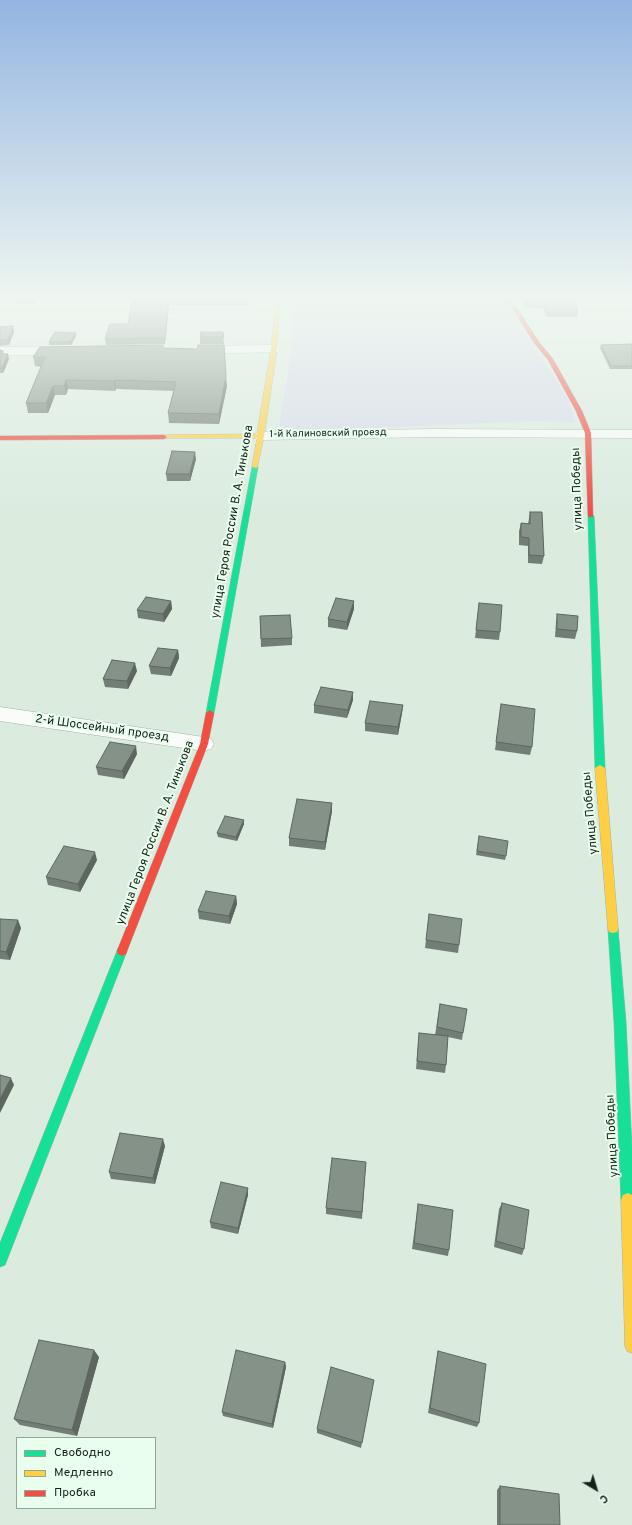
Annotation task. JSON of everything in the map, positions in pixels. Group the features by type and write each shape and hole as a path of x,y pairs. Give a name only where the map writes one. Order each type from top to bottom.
{"street":[{"name":"улица Героя России В. А. Тинькова","path":"0,1260 204,744 261,436 271,371"},
{"name":"улица Победы","path":"557,371 580,411 588,433 598,747 620,1022 627,1177 632,1346"},
{"name":"1-й Калиновский проезд","path":"0,438 588,433 632,434"},
{"name":"2-й Шоссейный проезд","path":"0,714 204,744"}],"shaded area":[{"path":"288,371 550,371 568,399 575,422 531,421 285,432 278,431"}],"building":[{"path":"39,371 226,371 219,414 168,413 176,382 66,380 64,386 53,386 46,403 26,403"},
{"path":"172,451 195,452 190,474 166,474"},
{"path":"530,512 542,512 544,556 529,555 529,538 521,537 521,523 530,524"},
{"path":"146,597 171,601 163,614 137,610"},
{"path":"336,598 354,601 347,622 328,619"},
{"path":"479,603 502,605 500,632 476,630"},
{"path":"557,614 578,616 577,631 557,629"},
{"path":"290,615 292,638 261,639 260,616"},
{"path":"158,648 178,650 170,668 149,666"},
{"path":"112,660 135,663 127,681 103,679"},
{"path":"321,687 353,692 348,710 314,705"},
{"path":"370,701 403,705 398,727 365,723"},
{"path":"501,704 535,709 532,747 496,742"},
{"path":"110,742 136,746 122,771 96,767"},
{"path":"297,799 332,803 325,842 289,838"},
{"path":"225,816 244,820 236,837 217,833"},
{"path":"479,836 508,841 506,856 477,851"},
{"path":"64,846 95,852 78,884 46,877"},
{"path":"206,891 236,896 229,916 198,911"},
{"path":"429,914 462,919 459,945 426,940"},
{"path":"0,919 18,920 6,952 0,951"},
{"path":"440,1004 467,1009 463,1033 437,1027"},
{"path":"419,1033 448,1036 446,1065 417,1061"},
{"path":"0,1075 11,1078 0,1099"},
{"path":"120,1133 163,1139 153,1178 109,1172"},
{"path":"332,1158 366,1162 362,1212 326,1208"},
{"path":"221,1182 248,1188 238,1228 210,1222"},
{"path":"502,1203 529,1210 524,1249 496,1241"},
{"path":"418,1204 453,1210 449,1250 414,1243"},
{"path":"39,1340 94,1350 72,1430 14,1419"},
{"path":"236,1350 285,1362 272,1424 222,1412"},
{"path":"438,1351 486,1364 479,1423 430,1408"},
{"path":"331,1367 374,1380 362,1443 317,1429"},
{"path":"500,1486 559,1494 560,1525 500,1525"}],"traffic: fast":[{"path":"210,713 255,467"},
{"path":"591,516 600,768"},
{"path":"613,929 620,1022 628,1200"},
{"path":"0,1260 122,951"}],"traffic: slow":[{"path":"255,467 270,371"},
{"path":"164,437 261,436"},
{"path":"600,768 613,929"},
{"path":"628,1200 632,1346"}],"traffic: jam":[{"path":"557,371 579,411 588,433 591,516"},
{"path":"0,438 164,437"},
{"path":"122,951 204,744 210,713"}]}
